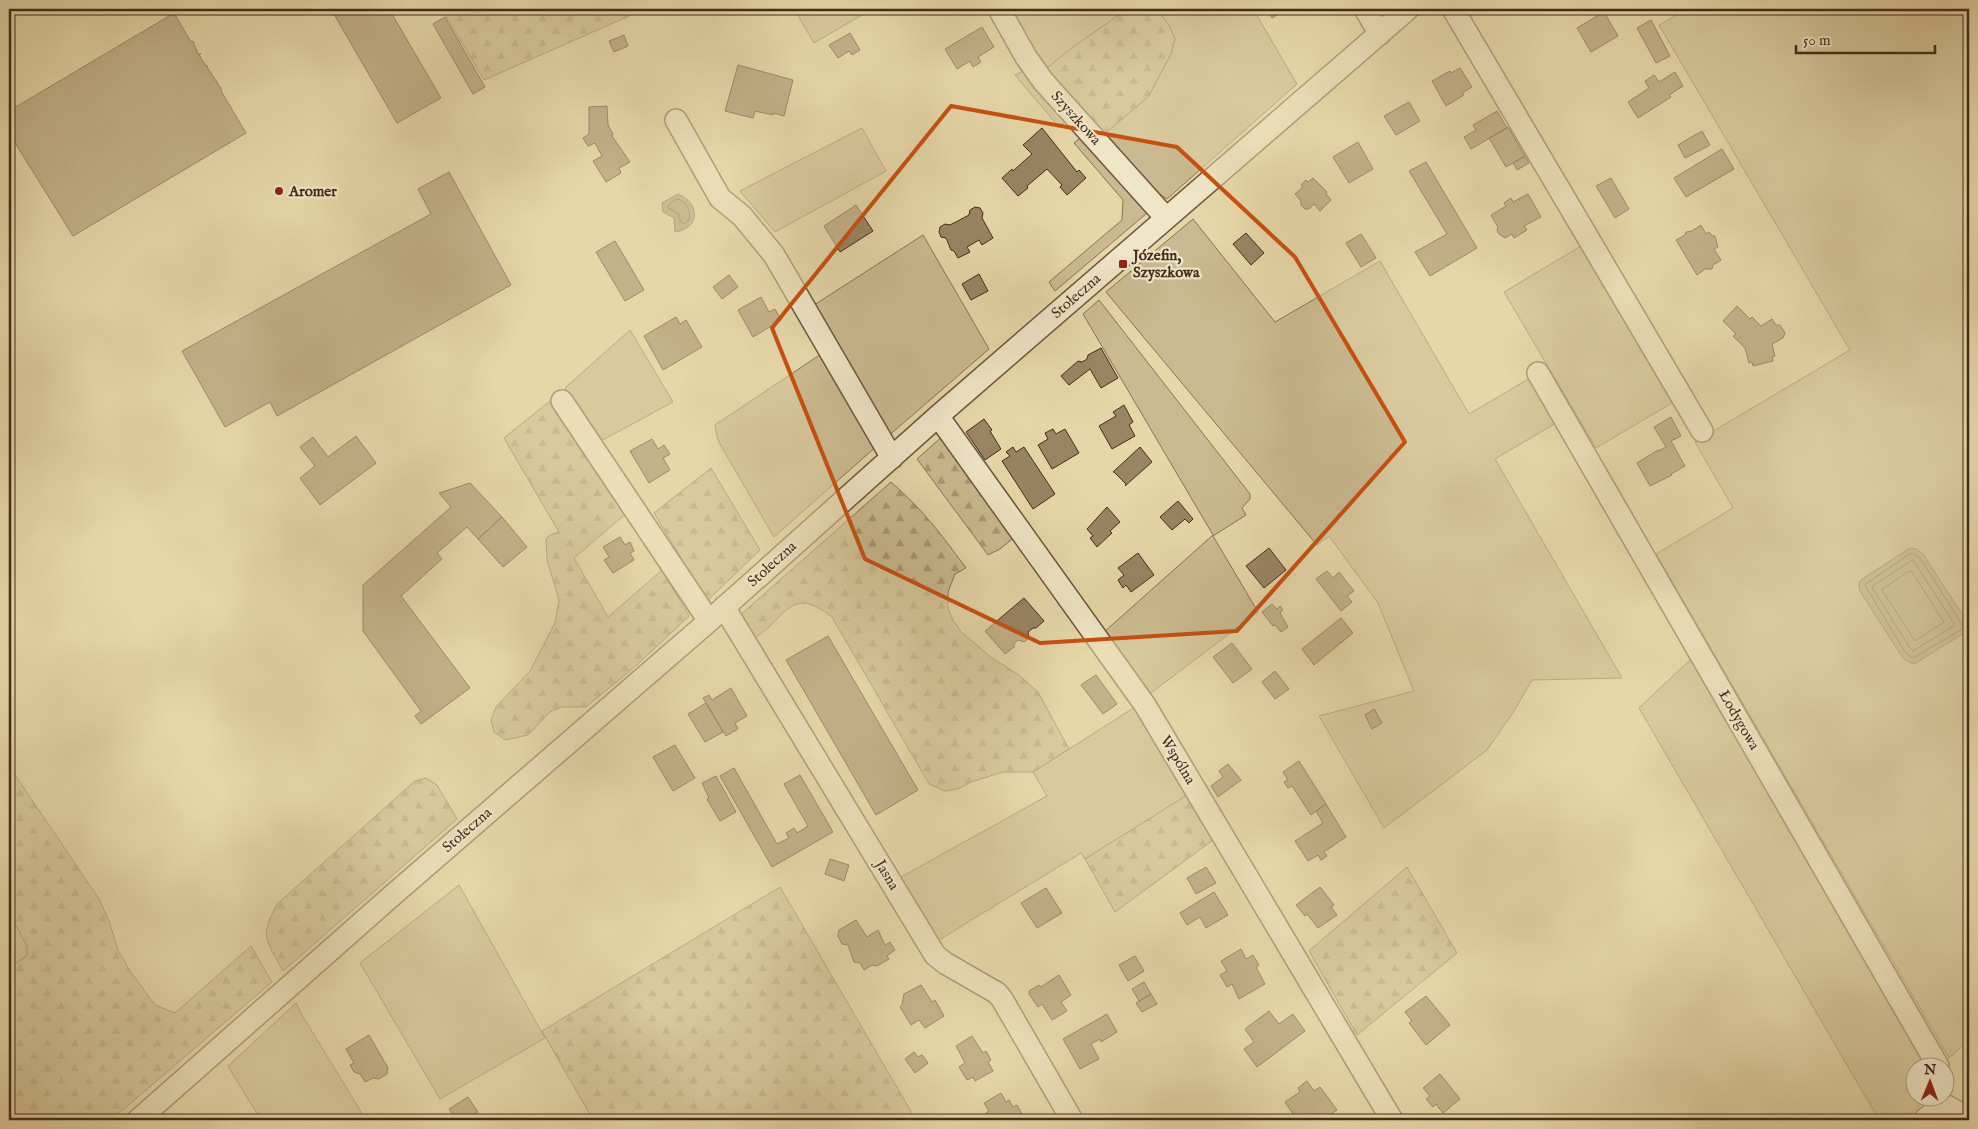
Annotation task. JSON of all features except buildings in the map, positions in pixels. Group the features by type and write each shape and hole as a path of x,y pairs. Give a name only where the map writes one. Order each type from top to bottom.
{"street":[{"name":"Szyszkowa","path":"999,9 1026,57 1044,81 1166,218"},
{"path":"1365,9 1380,34"},
{"name":"Stołeczna","path":"138,1120 401,887 709,621 938,416 1408,9"},
{"path":"1453,9 1702,430"},
{"path":"676,120 720,198 742,216 774,255 892,458"},
{"name":"Łodygowa","path":"1538,373 1932,1056"},
{"path":"562,401 709,621"},
{"name":"Wspólna","path":"938,416 1145,705 1392,1120"},
{"name":"Jasna","path":"724,606 935,955 945,963 997,993 1002,999 1072,1120"},
{"path":"1924,1120 1937,1106"},
{"path":"1950,1106 1963,1120"}],"highlighted area":[{"path":"951,106 1177,147 1295,257 1405,442 1237,631 1040,643 865,559 772,328"}],"green space":[{"path":"442,9 645,9 484,80"},
{"path":"794,9 872,9 814,43"},
{"path":"1008,9 1131,9 1126,10 1069,50 1045,70"},
{"path":"1156,9 1169,25 1175,39 1171,54 1148,97 1103,135 1045,70 1069,50 1126,10"},
{"path":"1157,9 1253,9 1297,84 1167,199 1158,193 1103,135 1148,97 1171,54 1175,39 1169,25"},
{"path":"1687,9 1969,9 1969,900 1963,904 1969,914 1969,1040 1951,1056 1948,1056 1656,554 1733,508 1695,442 1850,350 1659,25","holes":["1910,548 1968,629 1914,664 1901,655 1860,591 1859,584 1861,580"]},
{"path":"1025,70 1067,120 1059,127 1015,75"},
{"path":"862,128 886,171 775,232 740,191"},
{"path":"1081,137 1147,213 1055,291 1049,282 1122,220 1123,200 1074,143"},
{"path":"1193,219 1275,322 1380,261 1469,414 1530,378 1556,423 1495,459 1622,678 1532,680 1514,711 1487,750 1384,828 1319,716 1414,691 1378,603 1329,536 1317,545 1106,292"},
{"path":"923,235 989,349 886,438 811,307"},
{"path":"1581,246 1672,403 1596,448 1504,292"},
{"path":"1099,300 1250,494 1250,499 1242,508 1246,515 1213,536 1258,612 1147,696 1104,632 1213,535 1083,314"},
{"path":"630,330 673,402 599,442 565,388"},
{"path":"824,352 878,445 774,537 721,446 715,425"},
{"path":"550,401 628,512 574,558 608,617 662,570 689,616 637,665 586,707 562,707 550,712 528,735 506,740 494,732 491,720 496,707 530,671 555,623 559,600 547,560 546,539 550,535 559,532 504,438"},
{"path":"945,434 1016,536 1000,549 988,555 917,459"},
{"path":"711,468 760,550 707,601 654,513"},
{"path":"891,482 913,502 966,568 955,574 948,592 948,608 961,632 992,658 1019,675 1038,692 1069,749 1033,772 1003,772 971,782 958,789 945,791 929,784 832,617 817,607 806,603 796,604 752,639 738,617"},
{"path":"1692,658 1922,1056 1906,1056 1906,1106 1919,1106 1904,1120 1879,1120 1639,708"},
{"path":"1135,707 1189,794 1085,859 1081,853 939,940 901,877 1047,796 1033,772"},
{"path":"9,766 99,899 109,921 118,950 130,971 155,1005 175,1013 251,946 272,982 111,1120 9,1119 9,962 16,963 27,956 27,946 9,912"},
{"path":"426,778 437,785 457,819 283,971 272,952 267,938 268,924 277,904 415,781"},
{"path":"1189,794 1216,838 1115,912 1085,859"},
{"path":"1407,867 1457,953 1357,1035 1309,951"},
{"path":"459,885 545,1038 440,1099 360,963"},
{"path":"780,887 916,1120 593,1120 542,1031"},
{"path":"9,912 27,946 27,955 16,963 9,962"},
{"path":"296,1003 366,1120 261,1120 232,1073 228,1066"}],"water":[{"path":"678,194 690,203 694,209 694,215 690,226 675,232 674,218 663,212 662,203"},
{"path":"1910,548 1916,549 1923,554 1968,623 1968,629 1964,633 1914,664 1905,660 1901,655 1860,591 1859,584 1861,580"}],"place":[{"name":"Aromer","path":"279,191"},
{"name":"Józefin, Szyszkowa","path":"1123,264"}]}
